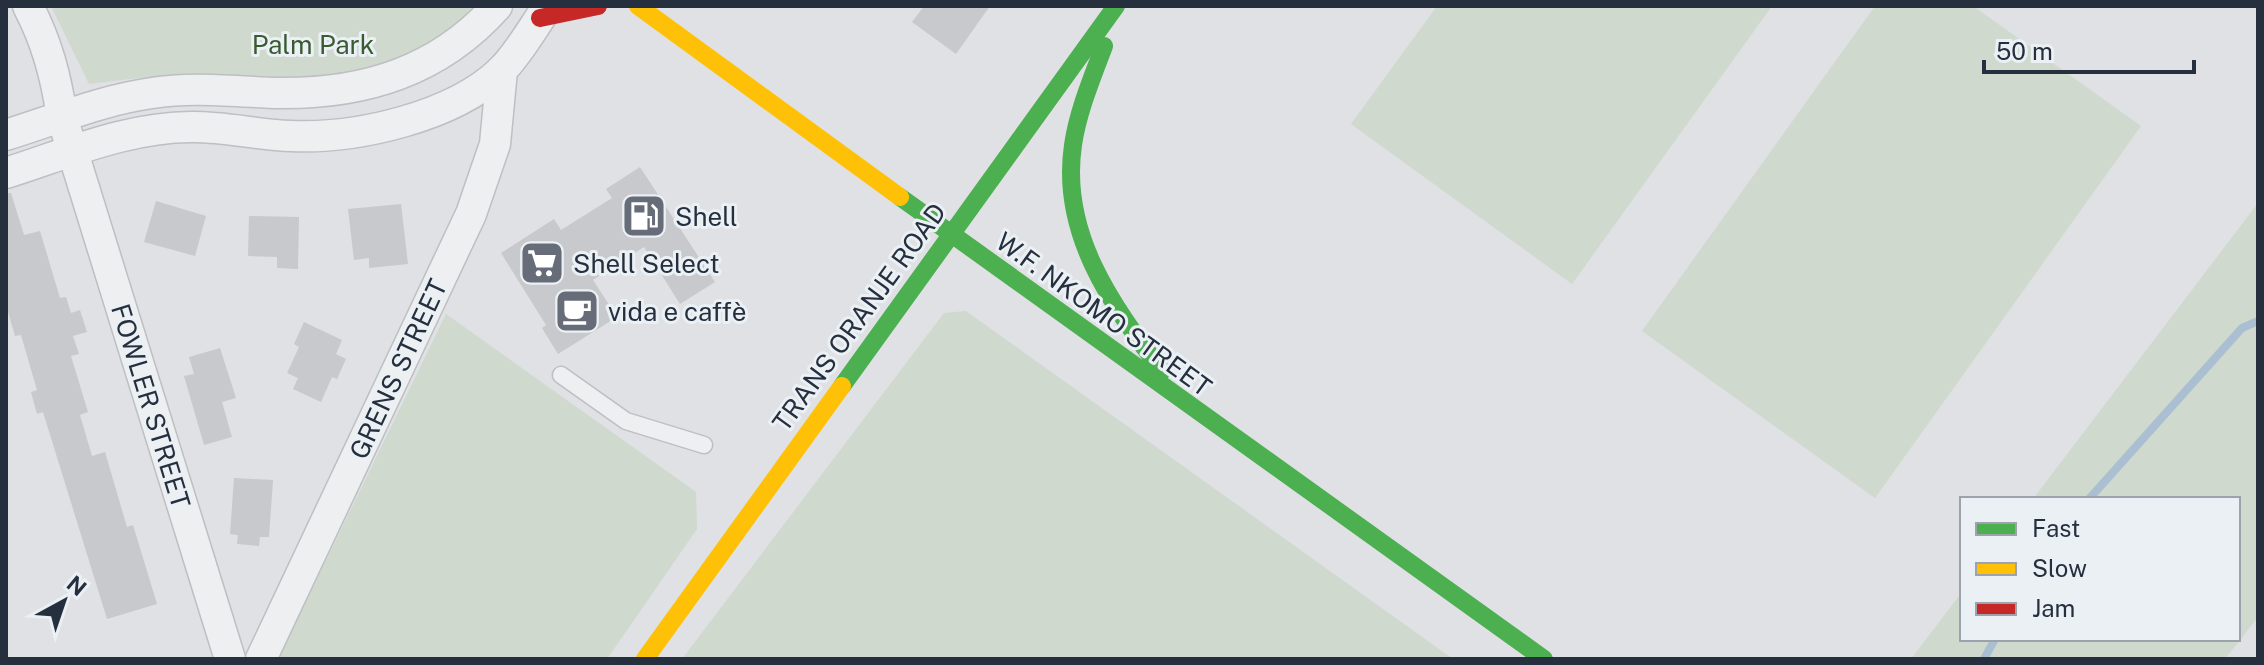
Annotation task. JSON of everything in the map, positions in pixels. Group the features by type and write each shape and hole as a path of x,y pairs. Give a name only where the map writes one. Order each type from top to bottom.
{"main road":[{"path":"544,12 598,6"},
{"path":"1117,6 1082,106 1072,148 1071,192 1076,226 1092,271 1123,321 1191,409"},
{"name":"TRANS ORANJE ROAD","path":"645,659 1117,6"},
{"name":"W.F. NKOMO STREET","path":"641,9 1191,409 1544,659"}],"street":[{"name":"FOWLER STREET","path":"28,6 43,35 55,73 62,117 230,659"},
{"path":"6,135 152,93 193,90 321,92 363,86 406,74 443,54 477,28 497,6"},
{"path":"6,173 161,129 195,127 292,137 342,134 392,126 434,111 502,70 544,12"},
{"name":"GRENS STREET","path":"261,659 476,202 495,144 502,70"}],"lane":[{"path":"561,375 626,421 704,445"}],"green space":[{"name":"Palm Park","path":"51,6 477,6 413,58 315,82 226,77 138,78 89,84"},
{"path":"1437,6 1772,6 1572,284 1351,124"},
{"path":"1875,6 1973,6 2141,126 1875,498 1642,331"},
{"path":"2258,203 2258,617 2240,640 2240,497 2035,497"},
{"path":"966,311 1453,659 682,659 944,313"},
{"path":"446,314 696,492 697,529 607,659 278,659"},
{"path":"1960,595 1960,641 2239,641 2225,659 1911,659"}],"building":[{"path":"924,6 990,6 956,54 912,22"},
{"path":"640,167 715,282 680,304 644,247 593,280 617,317 558,354 542,328 546,325 501,253 554,219 561,230 612,198 606,189"},
{"path":"6,193 11,193 24,235 40,231 60,298 66,297 71,313 80,310 87,332 73,336 79,354 71,356 88,412 80,415 92,456 105,452 127,527 133,525 157,604 107,619 43,412 37,414 31,392 37,390 21,335 15,336 6,305"},
{"path":"156,201 206,216 195,256 144,242"},
{"path":"401,204 408,264 369,268 369,258 354,260 348,209"},
{"path":"249,216 299,217 298,269 277,268 277,257 248,256"},
{"path":"304,322 342,340 336,354 346,359 337,379 332,377 321,402 293,389 298,378 287,373 299,347 294,344"},
{"path":"220,348 236,398 222,402 232,437 204,445 184,376 194,374 189,357"},
{"path":"234,478 273,480 269,537 260,537 259,546 237,544 238,535 230,534"}],"waterway":[{"path":"2091,497 2242,328 2258,321"},
{"path":"1984,659 1994,641"}],"traffic: fast":[{"path":"842,386 1116,6"},
{"path":"1104,46 1075,132 1071,177 1074,208 1082,238 1108,293 1162,371"},
{"path":"900,197 1544,659"}],"traffic: slow":[{"path":"638,6 900,197"},
{"path":"645,659 842,386"}],"traffic: jam":[{"path":"540,18 598,6"}],"place":[{"name":"Shell","path":"644,216"},
{"name":"Shell Select","path":"542,263"},
{"name":"vida e caffè","path":"577,311"}]}
